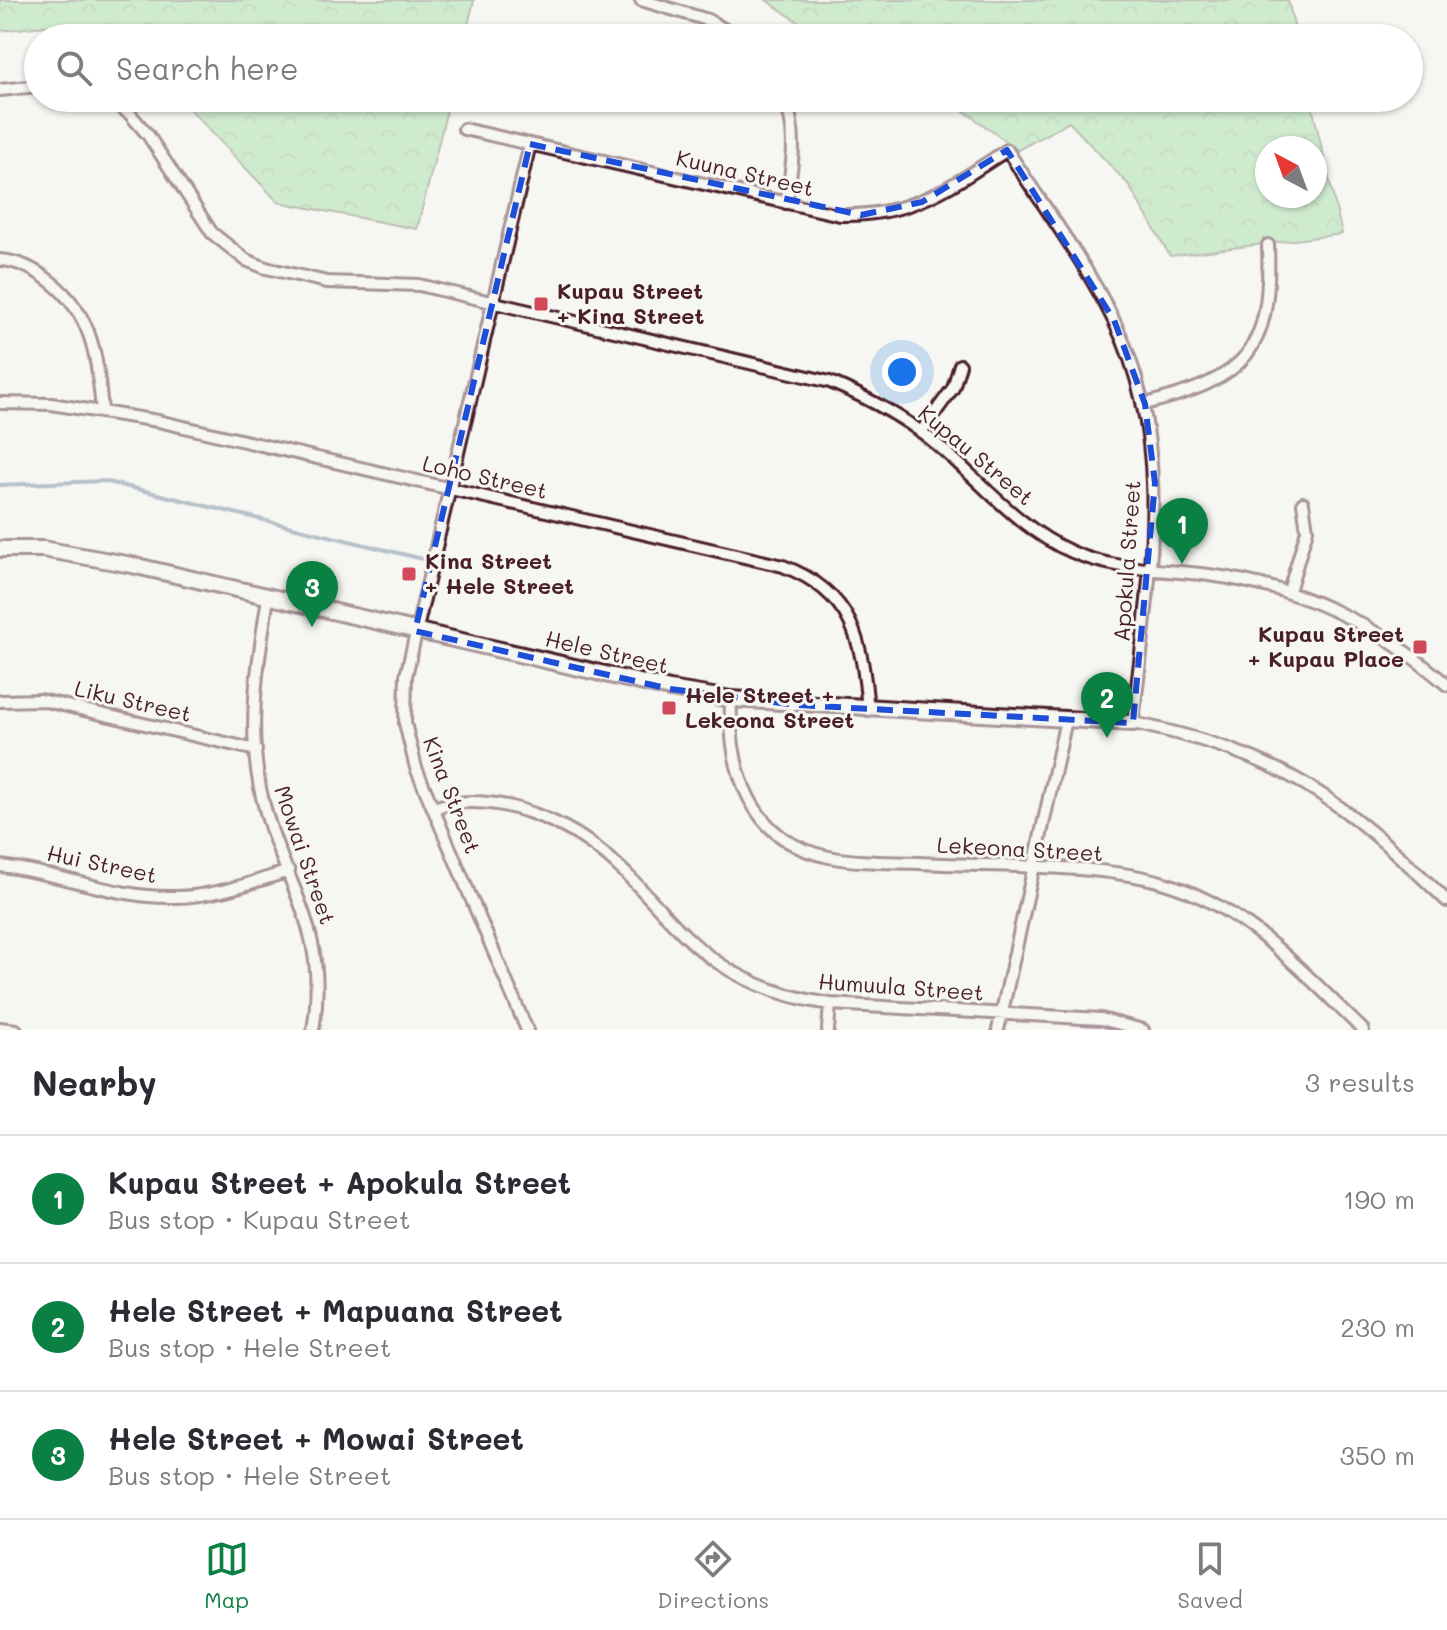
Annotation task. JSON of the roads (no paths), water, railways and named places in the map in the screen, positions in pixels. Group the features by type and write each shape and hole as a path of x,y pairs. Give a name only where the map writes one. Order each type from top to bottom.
{"street":[{"path":"641,0 715,24"},
{"path":"0,90 24,87"},
{"name":"Kupau Street","path":"127,112 148,135 212,233 246,260 327,282 419,285 802,373 859,394 921,432 1045,538 1099,562 1246,580 1289,591 1331,607 1387,637 1447,685"},
{"path":"786,203 794,148 788,112"},
{"name":"Kuuna Street","path":"464,129 840,215 899,211 948,189 1007,150"},
{"name":"Kina Street","path":"527,1030 433,808 409,747 405,723 406,676 415,631 530,144"},
{"name":"Apokula Street","path":"1007,150 1114,320 1145,404 1155,483 1133,723"},
{"path":"1145,404 1210,386 1224,377 1249,351 1267,308 1268,245"},
{"path":"0,260 27,266 43,275 78,309 93,340 102,410"},
{"path":"921,432 953,388 960,365"},
{"name":"Loho Street","path":"0,403 102,410 783,566 804,574 834,597 854,629 864,664 868,710"},
{"path":"1289,591 1307,530 1303,503"},
{"name":"Hele Street","path":"0,549 43,549 83,555 670,689 731,699 868,710 1133,723 1225,745 1289,772 1367,826 1447,901"},
{"name":"Mowai Street","path":"268,598 255,689 256,750 266,808 315,951 318,983 313,1030"},
{"name":"Lekeona Street","path":"731,699 730,737 739,781 764,822 798,847 848,860 1101,872 1158,881 1220,905 1274,943 1363,1030"},
{"name":"Liku Street","path":"0,701 41,700 256,750"},
{"path":"998,1030 1066,720"},
{"name":"Humuula Street","path":"433,808 456,801 474,801 505,806 560,827 616,864 694,944 718,963 769,990 830,1004 1101,1019 1143,1030"},
{"name":"Hui Street","path":"0,866 47,872 133,893 177,897 218,891 289,871"},
{"path":"828,1030 830,1004"},
{"path":"0,1028 16,1030"}],"waterway":[{"path":"0,485 104,481 431,561"}],"place":[{"name":"Kupau Street + Kina Street","path":"541,304"},
{"name":"Kupau Street + Apokula Street","path":"1182,564"},
{"name":"Kina Street + Hele Street","path":"409,574"},
{"name":"Hele Street + Mowai Street","path":"312,627"},
{"name":"Kupau Street + Kupau Place","path":"1420,647"},
{"name":"Hele Street + Lekeona Street","path":"669,708"},
{"name":"Hele Street + Mapuana Street","path":"1107,738"}]}
